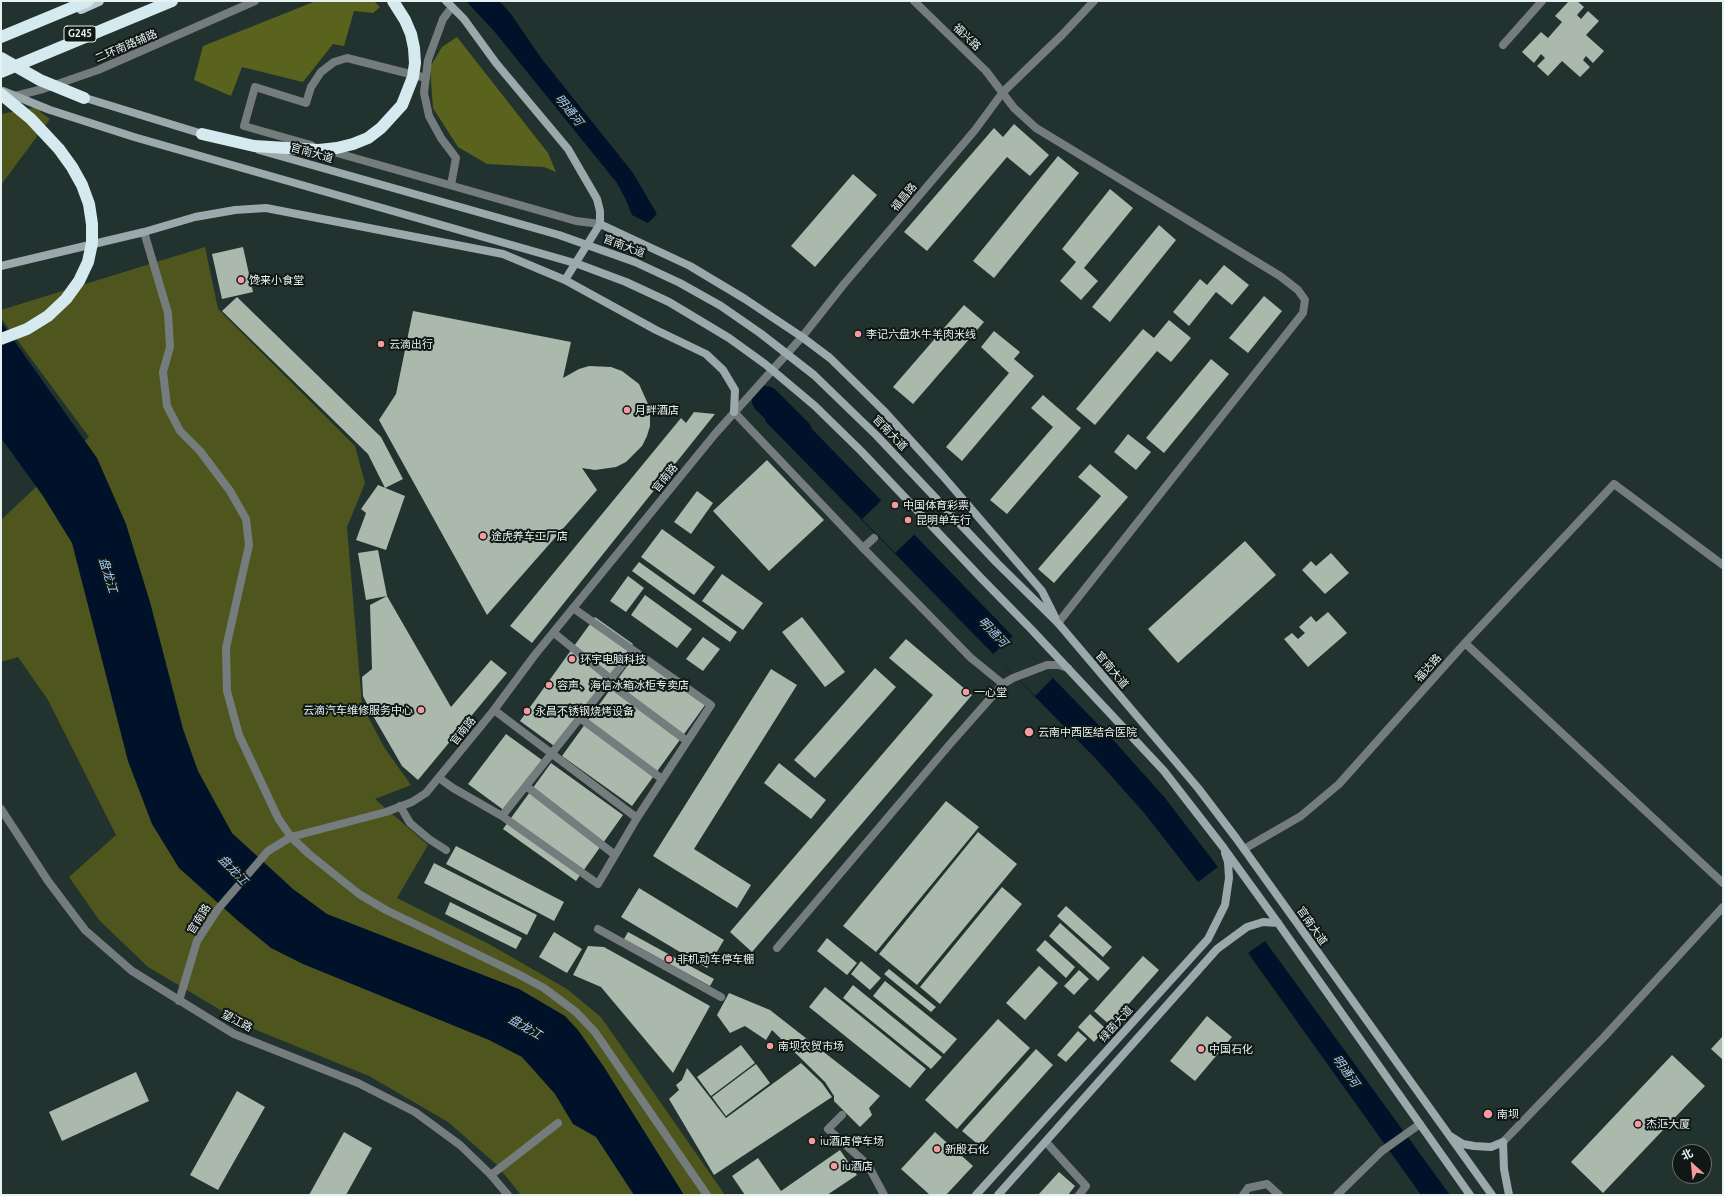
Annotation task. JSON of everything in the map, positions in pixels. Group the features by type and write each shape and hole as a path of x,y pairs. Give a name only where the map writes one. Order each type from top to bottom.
{"highway":[{"path":"21,29 78,1"},
{"path":"1,37 88,1"},
{"path":"1,72 172,1"},
{"path":"202,134 254,146 319,150 337,148 368,138 382,128 402,105 413,77 415,63 411,34 406,20 393,1"},
{"path":"1,58 40,80 84,98"},
{"path":"1,94 31,119 59,148 82,185 89,204 92,224 92,243 88,262 79,281 66,299 48,316 27,330 1,339"}],"main road":[{"name":"G245","path":"1,41 99,1"},
{"name":"G245","path":"1,66 159,1"},
{"path":"449,4 464,19 496,63 568,149 597,199 600,211 600,224 565,280"},
{"name":"官南大道","path":"1,66 84,98 202,134 559,235 634,262 680,283 741,319 779,346 814,375 877,436 962,526 1058,623 1198,788 1244,849 1492,1195"},
{"path":"1,91 77,119 149,142 572,262 648,292 690,314 729,338 782,378 856,446 1164,771 1223,847 1278,923 1470,1195"},
{"path":"1,266 144,232 196,216 235,210 266,208 503,254 565,280 656,330 706,354 723,370 735,390 734,412"},
{"path":"600,224 690,266 802,336 830,358 883,410 942,475 1042,591 1058,623"},
{"name":"绿茵大道","path":"976,1195 1208,939 1225,905 1229,878 1228,862 1223,847"},
{"path":"998,1195 1217,949 1247,927 1264,922 1278,923"},
{"path":"1448,1135 1463,1144 1474,1146 1491,1147 1504,1142 1504,1169 1509,1195"}],"street":[{"name":"二环南路辅路","path":"1,100 43,89 98,70 255,1"},
{"name":"福兴路","path":"914,1 986,71 1014,108 1036,128 1280,276 1298,290 1305,300 1303,313 1058,623"},
{"name":"福昌路","path":"734,412 802,336 844,284 975,130 1003,92 1062,35 1094,1"},
{"path":"1503,45 1542,1"},
{"path":"449,4 428,60 424,93 429,116 441,138 456,158 451,185"},
{"path":"426,78 347,58 334,62 321,72 311,87 306,103 256,86 244,126 576,221 600,224"},
{"path":"144,232 168,313 170,347 163,372 167,406 180,431 200,451 230,490 246,519 249,545 226,648 227,691 239,735 278,818 291,837 309,854 359,894 386,910 544,988 576,1012 594,1032 624,1072 707,1195"},
{"path":"734,412 863,548 971,658 1003,684"},
{"name":"官南路","path":"179,1001 197,941 218,909 268,851 291,837 386,812 426,793 494,710 523,670 573,608 734,412"},
{"name":"福达路","path":"1244,849 1300,816 1339,784 1465,643 1614,484 1723,565"},
{"path":"863,548 874,538"},
{"path":"439,778 453,788 502,816 598,884 637,818 711,705 573,608"},
{"path":"554,633 611,679 617,689 687,741"},
{"path":"1465,643 1723,883"},
{"path":"502,816 633,651"},
{"path":"777,948 950,744 1003,684 1013,678 1047,665 1058,665 1068,668"},
{"path":"494,710 637,818"},
{"path":"580,718 662,779"},
{"path":"526,786 615,855"},
{"path":"400,806 410,823 429,839 446,850"},
{"name":"望江路","path":"1,809 48,881 85,930 132,971 234,1034 358,1082 415,1112 460,1145 492,1174 508,1195"},
{"path":"1504,1142 1604,1037 1723,907"},
{"path":"598,929 721,997"},
{"path":"842,1115 828,1129 868,1165 884,1195"},
{"path":"492,1174 558,1123"},
{"path":"1337,1195 1382,1151 1420,1124"},
{"path":"1046,1142 1086,1186 1079,1195"},
{"path":"1243,1195 1248,1188 1267,1184 1279,1195"}],"green space":[{"path":"316,1 374,1 380,7 373,13 354,11 344,46 333,44 303,82 242,67 231,96 194,80 203,46"},
{"path":"457,37 548,153 556,172 544,167 487,164 458,147 433,108 430,67 442,47"},
{"path":"46,105 40,112 50,119 1,185 1,114"},
{"path":"205,247 218,309 355,446 365,483 347,527 362,705 384,747 411,785 375,799 428,845 397,898 489,944 567,989 601,1017 725,1195 521,1195 496,1164 448,1122 369,1076 249,1027 148,967 99,920 69,877 116,835 48,700 18,657 1,662 1,520 89,437 1,318 1,310"}],"water":[{"path":"466,1 499,1 511,14 541,58 633,173 657,214 648,223 632,215 617,183 494,31"},
{"name":"盘龙江","path":"1,322 97,458 126,524 150,602 183,729 198,771 232,833 293,889 327,914 519,989 565,1016 578,1030 604,1067 684,1195 634,1195 596,1137 573,1124 555,1094 522,1057 489,1040 303,964 271,948 179,868 152,824 128,761 72,543 43,496 1,438"},
{"path":"785,401 1116,743 1165,798 1218,867 1198,882 1145,814 1097,760 765,421 768,411 772,405"},
{"path":"1265,941 1450,1195 1421,1195 1248,953"}],"pier":[{"path":"882,500 915,534 895,553 862,519"},
{"path":"1013,636 1053,678 1035,696 993,654"}],"building":[{"path":"1569,1 1577,1 1584,7 1577,15 1581,19 1588,11 1599,21 1586,35 1604,51 1593,63 1586,56 1583,60 1590,67 1580,77 1562,61 1548,76 1537,66 1545,58 1541,54 1534,63 1522,52 1541,32 1548,38 1562,22 1555,16"},
{"path":"1014,124 1049,155 1030,176 1007,157 927,251 904,232 994,128 1003,137"},
{"path":"1058,156 1079,173 994,278 973,261"},
{"path":"853,174 877,195 815,267 791,246"},
{"path":"1110,189 1133,208 1084,268 1098,281 1081,300 1060,281 1076,262 1062,249"},
{"path":"1159,225 1176,240 1110,322 1092,307"},
{"path":"243,247 253,292 222,299 212,254"},
{"path":"1224,265 1249,285 1232,305 1216,292 1189,326 1173,312 1200,279 1207,285"},
{"path":"1264,296 1282,311 1248,353 1229,338"},
{"path":"237,297 381,437 403,479 385,488 368,454 222,311"},
{"path":"964,305 984,322 913,404 893,387"},
{"path":"413,311 571,342 563,378 579,369 589,366 611,367 622,371 639,384 648,404 650,426 642,446 626,462 616,467 595,470 582,468 597,490 487,615 379,420 396,394"},
{"path":"1169,320 1191,338 1171,362 1157,351 1095,425 1076,409 1143,329 1154,338"},
{"path":"994,331 1020,352 1014,359 1034,376 962,461 946,447 1009,373 981,347"},
{"path":"1211,359 1229,374 1164,453 1146,438"},
{"path":"1043,395 1081,428 1007,514 990,500 1053,427 1031,408"},
{"path":"694,412 715,414 532,643 510,626 681,418 686,423"},
{"path":"1128,434 1151,452 1136,470 1114,452"},
{"path":"767,460 824,520 769,571 713,511"},
{"path":"1090,464 1128,497 1054,583 1038,569 1101,496 1078,477"},
{"path":"378,485 405,496 386,550 356,540 366,513 361,509"},
{"path":"697,491 713,503 691,534 674,522"},
{"path":"662,529 715,567 694,595 641,557"},
{"path":"1245,541 1276,575 1178,663 1148,629"},
{"path":"378,550 387,596 366,600 358,553"},
{"path":"1331,553 1349,573 1325,594 1302,570 1311,561 1316,566"},
{"path":"639,562 737,632 730,642 632,571"},
{"path":"722,574 763,603 743,630 702,601"},
{"path":"628,576 644,588 626,612 610,601"},
{"path":"645,595 692,629 677,648 631,615"},
{"path":"387,596 451,707 491,660 507,673 418,780 402,766 363,696 362,677 372,669 370,605"},
{"path":"1328,612 1347,633 1308,667 1284,639 1292,633 1298,639 1305,633 1299,627 1311,616 1316,622"},
{"path":"595,617 633,644 557,748 520,721"},
{"path":"802,617 845,672 825,687 782,632"},
{"path":"703,637 720,649 703,671 686,659"},
{"path":"906,639 972,695 752,952 730,932 933,695 889,658"},
{"path":"638,651 708,701 632,806 562,756"},
{"path":"875,668 896,687 815,778 794,760"},
{"path":"771,669 797,685 694,849 751,885 737,908 653,856"},
{"path":"506,734 542,760 505,811 468,784"},
{"path":"551,763 623,815 576,881 503,829"},
{"path":"779,763 826,800 811,819 764,783"},
{"path":"946,801 979,827 876,952 843,926"},
{"path":"978,832 1017,864 917,985 879,954"},
{"path":"456,846 564,902 554,921 446,864"},
{"path":"434,863 537,915 527,935 424,883"},
{"path":"1002,887 1022,904 940,1004 920,987"},
{"path":"639,888 724,940 707,968 621,917"},
{"path":"450,902 522,938 516,949 445,914"},
{"path":"1066,906 1112,947 1103,957 1057,916"},
{"path":"1060,923 1110,968 1098,981 1049,936"},
{"path":"554,932 582,949 567,973 539,957"},
{"name":"非机动车停车棚","path":"628,932 714,979 710,986 624,939"},
{"path":"827,938 857,963 847,975 817,951"},
{"path":"1045,940 1075,967 1066,978 1036,950"},
{"path":"588,946 604,947 710,1006 673,1073 601,987 573,975"},
{"path":"1143,956 1159,970 1110,1025 1094,1011"},
{"path":"861,961 881,978 870,990 851,974"},
{"path":"1039,966 1058,983 1025,1020 1006,1003"},
{"path":"889,969 936,1007 931,1012 884,974"},
{"path":"1079,970 1089,979 1074,995 1064,986"},
{"path":"885,981 957,1039 944,1054 873,996"},
{"path":"853,985 942,1057 931,1069 843,998"},
{"path":"825,987 926,1069 910,1088 809,1007"},
{"path":"729,993 770,1010 880,1096 869,1108 872,1115 860,1127 834,1101 834,1096 825,1082 772,1030 766,1040 745,1026 730,1033 717,1015"},
{"path":"1090,1014 1106,1029 1094,1042 1078,1027"},
{"name":"中国石化","path":"1207,1016 1232,1037 1195,1081 1170,1061"},
{"path":"998,1019 1030,1048 957,1129 925,1100"},
{"path":"1078,1031 1087,1039 1066,1062 1057,1055"},
{"path":"1723,1036 1723,1060 1711,1049"},
{"path":"741,1045 755,1063 711,1096 697,1077"},
{"path":"1036,1049 1053,1065 980,1146 962,1131"},
{"name":"杰汇大厦","path":"1672,1055 1705,1086 1603,1193 1571,1162"},
{"path":"801,1063 822,1083 832,1097 714,1175 669,1099 679,1090 676,1085 682,1080 687,1068 726,1118"},
{"path":"756,1064 770,1083 726,1116 712,1097"},
{"path":"136,1072 149,1101 62,1141 49,1112"},
{"path":"237,1091 265,1107 218,1190 190,1175"},
{"path":"344,1132 372,1148 346,1195 309,1195"},
{"name":"新殷石化","path":"935,1132 973,1166 946,1195 930,1195 901,1169"},
{"name":"iu酒店","path":"840,1150 857,1175 827,1195 745,1195 732,1176 758,1158 781,1191"},
{"path":"1059,1172 1075,1186 1068,1195 1038,1195"}],"waterway":[{"name":"明通河","path":"766,400 798,432"}],"place":[{"name":"馋来小食堂","path":"241,280"},
{"name":"李记六盘水牛羊肉米线","path":"858,334"},
{"name":"云滴出行","path":"381,344"},
{"name":"月畔酒店","path":"627,410"},
{"name":"中国体育彩票","path":"895,505"},
{"name":"昆明单车行","path":"908,520"},
{"name":"途虎养车工厂店","path":"483,536"},
{"name":"环宇电脑科技","path":"572,659"},
{"name":"容声、海信冰箱冰柜专卖店","path":"549,685"},
{"name":"一心堂","path":"966,692"},
{"name":"云滴汽车维修服务中心","path":"421,710"},
{"name":"永昌不锈钢烧烤设备","path":"527,711"},
{"name":"云南中西医结合医院","path":"1029,732"},
{"name":"非机动车停车棚","path":"669,959"},
{"name":"南坝农贸市场","path":"770,1046"},
{"name":"中国石化","path":"1201,1049"},
{"name":"南坝","path":"1488,1114"},
{"name":"杰汇大厦","path":"1638,1124"},
{"name":"iu酒店停车场","path":"812,1141"},
{"name":"新殷石化","path":"937,1149"},
{"name":"iu酒店","path":"834,1166"}]}
